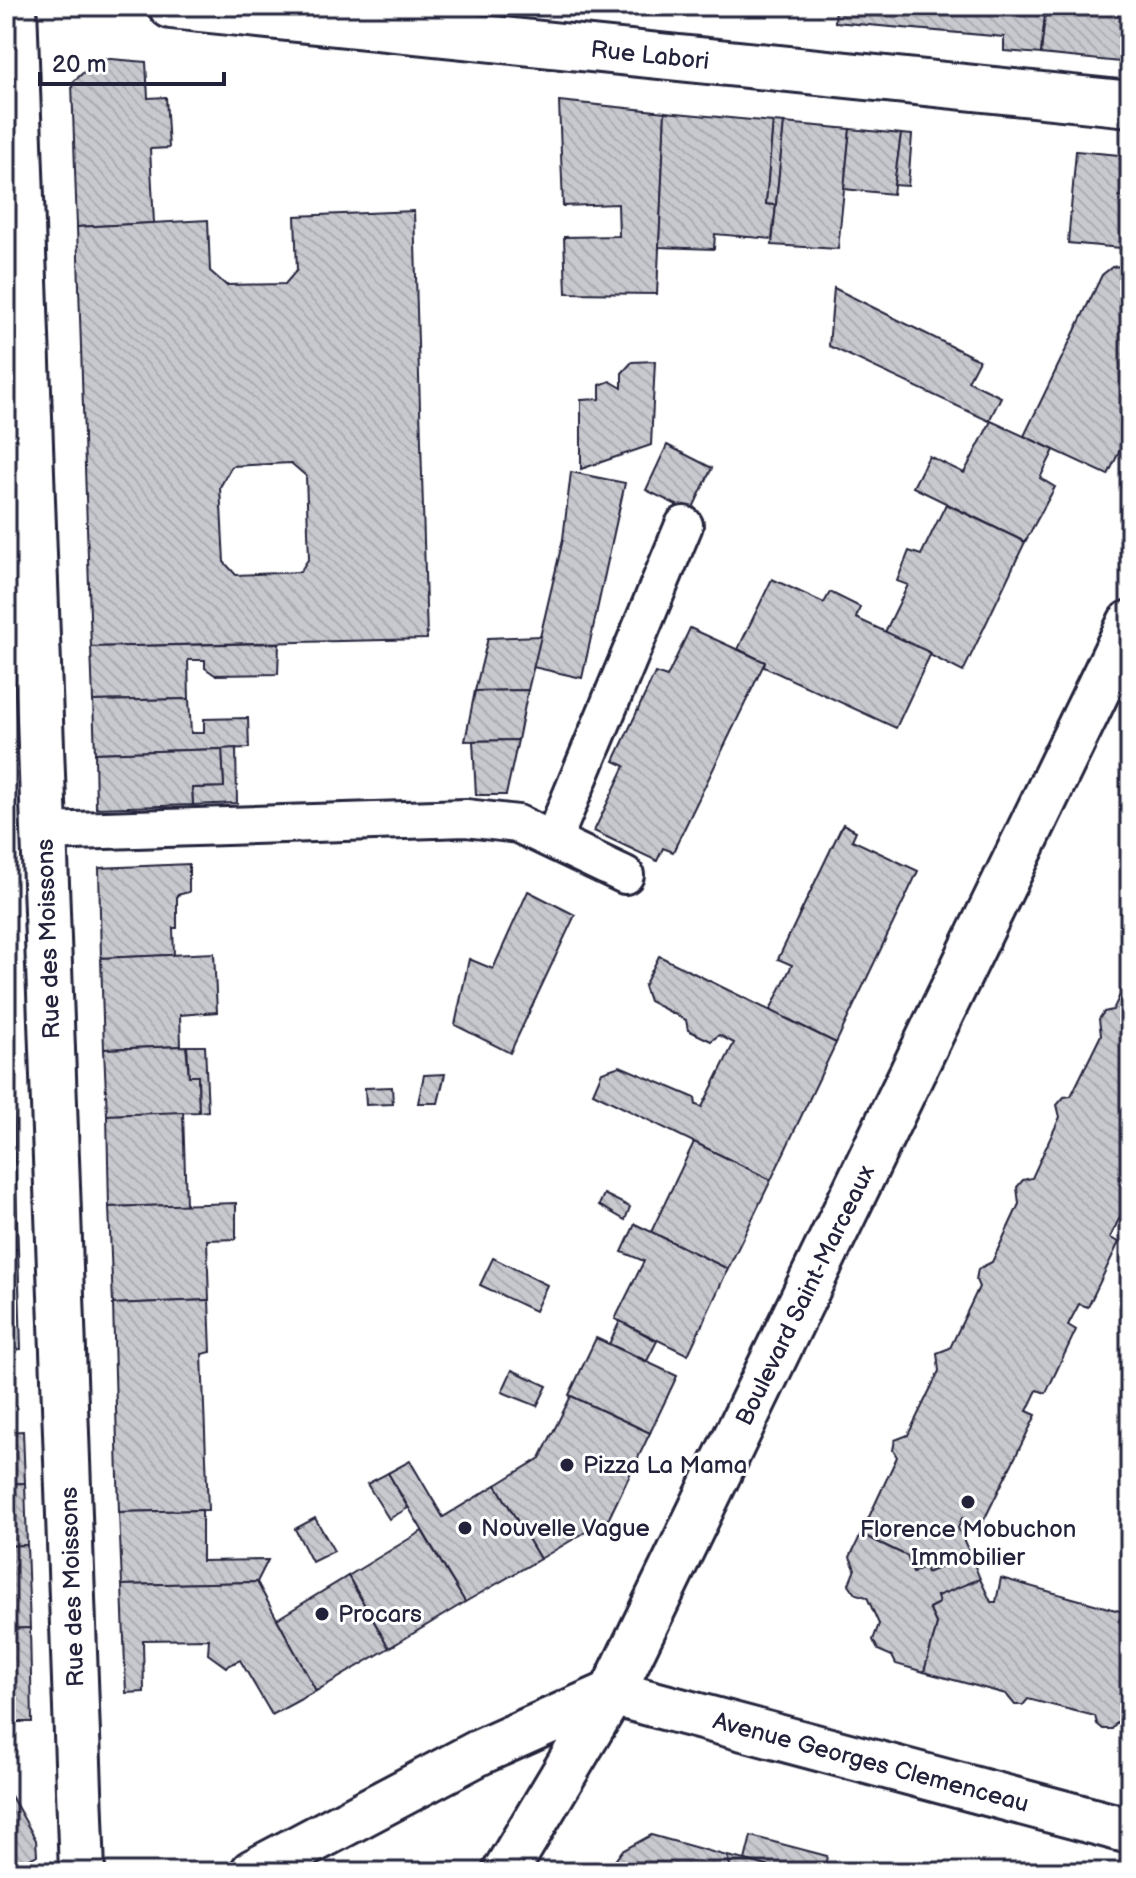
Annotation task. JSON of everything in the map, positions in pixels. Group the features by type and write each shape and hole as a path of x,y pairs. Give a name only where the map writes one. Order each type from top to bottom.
{"street":[{"name":"Rue des Moissons","path":"14,6 82,1872"},
{"name":"Rue Labori","path":"171,6 1130,104"},
{"name":"Boulevard Saint-Marceaux","path":"505,1872 612,1693 1130,623"},
{"name":"Avenue Georges Clemenceau","path":"612,1693 1130,1831"},
{"path":"253,1872 480,1752 612,1693"}],"lane":[{"path":"553,840 684,525"},
{"path":"44,832 466,818 518,824 625,875"}],"building":[{"path":"836,6 1046,6 1041,54 1004,51 1004,37 835,22"},
{"path":"1046,6 1130,6 1130,63 1041,54"},
{"path":"99,58 146,62 148,98 166,97 169,148 150,149 154,223 77,227 72,83"},
{"path":"559,101 665,112 657,294 566,293 564,237 619,236 618,204 563,206"},
{"path":"665,112 773,122 766,204 776,205 772,239 715,234 714,249 659,247"},
{"path":"773,122 784,123 776,205 766,204"},
{"path":"784,123 850,129 838,249 772,245"},
{"path":"850,129 901,134 893,194 844,189"},
{"path":"901,134 912,135 908,186 894,185"},
{"path":"1076,151 1130,156 1130,429 1108,475 1024,436 1102,275 1112,267 1121,266 1126,259 1121,248 1068,243"},
{"path":"414,211 427,639 91,647 77,227 208,220 210,271 226,285 285,284 297,270 295,216","holes":["291,463 306,476 309,558 300,572 236,575 224,562 220,487 232,466"]},
{"path":"834,288 979,360 968,381 1001,397 989,421 829,346"},
{"path":"655,361 651,445 581,469 581,400 600,399 600,385 610,381 622,388 622,373 632,362"},
{"path":"991,421 1054,450 1040,478 1055,487 1025,542 913,487 929,456 964,473"},
{"path":"667,445 712,468 691,512 646,490"},
{"path":"571,472 625,483 582,678 533,667 563,539"},
{"path":"946,504 1025,542 963,672 885,632 908,585 897,581 909,551 921,555"},
{"path":"772,579 824,603 830,592 860,607 856,618 931,653 896,728 764,667 765,662 738,649"},
{"path":"690,628 765,662 673,852 663,848 657,861 594,831 625,766 614,761 655,673 667,677"},
{"path":"541,636 528,690 475,691 488,638"},
{"path":"279,643 278,674 215,675 205,668 205,660 188,660 189,699 93,701 91,647"},
{"path":"528,690 518,740 465,741 475,691"},
{"path":"189,699 191,733 204,733 204,719 248,718 249,748 95,753 93,701"},
{"path":"518,740 506,795 476,795 473,741"},
{"path":"236,748 237,803 193,805 192,788 224,787 222,749"},
{"path":"222,749 224,787 192,788 193,805 96,808 95,753"},
{"path":"843,824 856,831 852,840 918,871 836,1043 770,1010 792,965 778,959"},
{"path":"189,864 189,892 177,895 174,955 101,958 99,868"},
{"path":"528,891 575,915 510,1053 455,1025 469,959 493,969"},
{"path":"214,953 217,1012 180,1015 181,1046 104,1049 101,958"},
{"path":"659,956 836,1043 771,1180 593,1093 602,1072 620,1066 695,1098 696,1105 702,1107 734,1043 719,1035 711,1041 688,1030 686,1020 649,1001 644,986"},
{"path":"1130,974 1130,1220 1120,1217 1110,1238 1119,1242 1088,1307 1079,1304 1068,1325 1076,1330 1046,1393 1037,1390 1027,1411 1036,1415 980,1528 962,1518 958,1528 970,1554 927,1573 925,1566 913,1573 907,1556 861,1534 897,1457 893,1450 895,1440 908,1435 939,1371 937,1353 950,1348 979,1287 976,1280 978,1269 992,1262 1019,1204 1017,1187 1023,1180 1032,1178 1060,1117 1057,1105 1064,1097 1071,1096 1101,1035 1099,1019 1104,1012 1113,1010"},
{"path":"6,1019 11,1019 15,1161 6,1162"},
{"path":"186,1046 189,1076 198,1076 199,1112 107,1115 104,1049"},
{"path":"187,1046 205,1046 208,1111 199,1112 198,1076 189,1076"},
{"path":"445,1074 438,1103 418,1103 424,1075"},
{"path":"392,1087 393,1104 366,1105 365,1088"},
{"path":"183,1112 186,1205 109,1207 107,1115"},
{"path":"694,1142 771,1180 728,1269 651,1232"},
{"path":"15,1161 18,1249 6,1250 6,1162"},
{"path":"604,1194 630,1207 625,1220 599,1205"},
{"path":"236,1203 236,1239 207,1240 209,1300 113,1304 109,1207"},
{"path":"635,1224 728,1269 688,1355 615,1319 644,1261 622,1252"},
{"path":"18,1249 21,1349 6,1350 6,1250"},
{"path":"493,1258 547,1285 535,1311 480,1285"},
{"path":"209,1300 211,1352 202,1354 208,1510 119,1512 113,1304"},
{"path":"620,1321 657,1341 647,1361 609,1344"},
{"path":"596,1338 677,1376 650,1433 569,1395"},
{"path":"512,1370 547,1386 537,1406 502,1392"},
{"path":"571,1396 650,1433 609,1518 540,1559 496,1485 540,1458"},
{"path":"23,1431 25,1483 6,1484 6,1432"},
{"path":"410,1461 443,1517 496,1485 540,1559 465,1602 388,1473"},
{"path":"388,1473 408,1508 389,1519 367,1484"},
{"path":"25,1483 27,1545 6,1546 6,1484"},
{"path":"202,1510 202,1561 268,1560 257,1582 122,1585 119,1512"},
{"path":"315,1518 334,1551 312,1562 295,1529"},
{"path":"422,1531 465,1602 389,1648 348,1576"},
{"path":"861,1534 907,1556 913,1573 925,1566 927,1573 970,1554 980,1579 937,1596 939,1603 929,1608 937,1625 924,1672 896,1664 892,1656 878,1650 873,1640 879,1624 867,1597 856,1594 849,1584 855,1569 850,1557"},
{"path":"27,1545 30,1628 6,1629 6,1546"},
{"path":"348,1576 389,1648 316,1691 277,1619"},
{"path":"1001,1578 1123,1612 1119,1621 1130,1624 1130,1726 1117,1722 1112,1729 1103,1729 1097,1724 1095,1716 1028,1699 1023,1705 1015,1705 1006,1694 924,1672 937,1625 929,1608 939,1603 937,1596 980,1579 991,1602 996,1602"},
{"path":"257,1582 316,1691 272,1715 240,1660 226,1667 208,1654 209,1639 143,1640 144,1692 126,1693 122,1585"},
{"path":"30,1628 32,1722 6,1722 6,1629"},
{"path":"6,1787 36,1840 37,1855 7,1872"},
{"path":"651,1835 727,1856 732,1872 633,1872 614,1862 622,1851"},
{"path":"751,1836 827,1856 824,1872 790,1872 745,1860"},
{"path":"727,1856 745,1860 790,1872 732,1872"},
{"path":"614,1862 633,1872 609,1872"}],"place":[{"name":"Pizza La Mama","path":"567,1465"},
{"name":"Florence Mobuchon Immobilier","path":"968,1502"},
{"name":"Nouvelle Vague","path":"465,1528"},
{"name":"Procars","path":"322,1614"}]}
